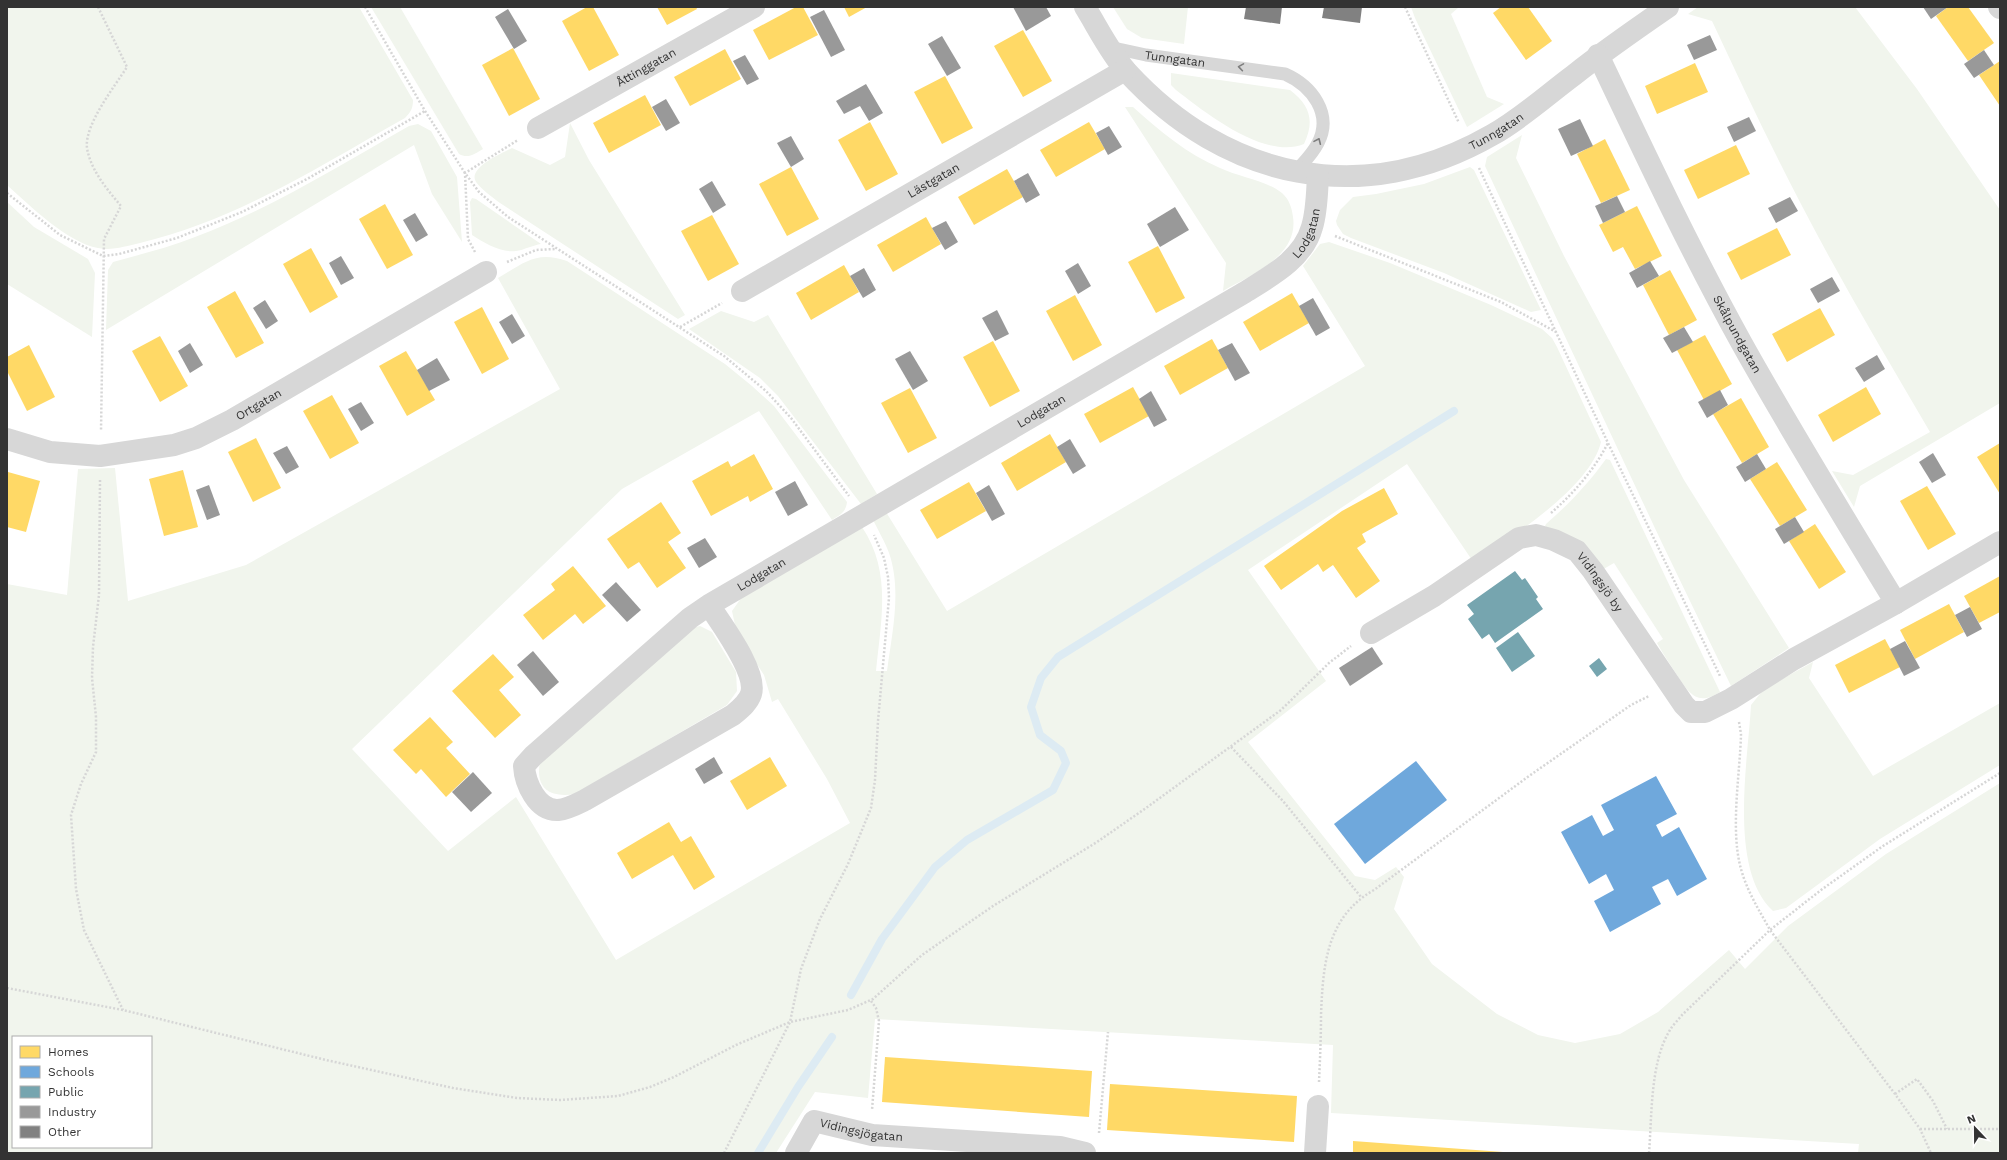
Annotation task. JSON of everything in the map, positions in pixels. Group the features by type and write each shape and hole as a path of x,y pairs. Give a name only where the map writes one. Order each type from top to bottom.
{"street":[{"name":"Åttinggatan","path":"538,128 754,7"},
{"name":"Tunngatan","path":"1085,7 1126,70 1161,104 1187,124 1213,141 1251,159 1295,172 1318,175 1347,176 1375,175 1405,170 1439,160 1470,147 1493,134 1598,56 1668,7"},
{"name":"Skålpundgatan","path":"1598,56 1662,190 1740,341 1805,453 1896,603"},
{"name":"Lästgatan","path":"742,291 1126,70"},
{"name":"Lodgatan","path":"709,605 746,666 752,681 751,694 744,705 733,715 585,800 571,807 557,810 546,807 538,800 530,789 525,778 524,766 662,642 709,605 1259,283 1296,256 1306,244 1312,227 1318,175"},
{"name":"Ortgatan","path":"7,439 50,452 100,456 149,450 196,438 232,420 486,272"},
{"name":"Vidingsjö by","path":"1371,633 1434,596 1519,538 1536,535 1554,540 1577,552 1593,570 1684,705 1691,712 1705,712 1731,699 1794,659 1896,603"},
{"path":"1896,603 2000,542"},
{"path":"1315,1153 1318,1106"},
{"name":"Vidingsjögatan","path":"796,1153 814,1121 919,1146 1060,1147 1092,1145"}],"lane":[{"name":"Tunngatan","path":"1110,47 1146,55 1285,74 1296,79 1316,98 1322,112 1323,128 1319,142 1310,156 1295,172"}],"path":[{"path":"98,7 127,67 89,130 87,148 92,164 100,181 121,206 104,239 103,256 99,595 92,678 96,717 96,752 81,784 71,815 76,889 84,930 123,1010"},
{"path":"365,7 425,111 479,192 491,204 556,249 724,356 766,391 791,418 862,515 878,541 888,577 889,598 871,808 863,831 820,919 804,962 790,1022 724,1153"},
{"path":"1405,7 1608,443 1738,716 1742,734 1737,844 1741,869 1748,888 1770,930 1895,1094 1920,1130 1931,1153"},
{"path":"7,193 60,235 103,256 144,249 211,226 242,212 307,178 425,111"},
{"path":"465,173 538,128"},
{"path":"465,173 468,239 486,272 516,257 536,250 556,249"},
{"path":"1312,227 1501,302 1557,332"},
{"path":"680,327 742,291"},
{"path":"1519,538 1553,511 1581,483 1598,461 1608,443"},
{"path":"7,988 123,1010 326,1060 453,1088 517,1098 560,1100 618,1096 650,1087 790,1022 848,1010 871,1001 922,955 951,934 993,906 1097,842 1231,747 1281,710 1329,663 1371,633"},
{"path":"1318,1106 1325,966 1331,941 1338,926 1362,897 1374,890 1631,705 1671,685"},
{"path":"1231,747 1284,801 1362,897"},
{"path":"1649,1153 1656,1069 1662,1046 1670,1030 1682,1015 1770,930 1821,890 1883,846 2000,773"},
{"path":"871,1001 876,1008 879,1020 872,1101 872,1135"},
{"path":"1092,1145 1108,1032"},
{"path":"1895,1094 1917,1079 1933,1101 1946,1129"},
{"path":"1920,1130 2000,1129"}],"shaded area":[{"path":"7,7 359,7 413,100 412,108 405,118 309,173 210,221 140,243 119,248 98,248 86,245 62,231 7,185"},
{"path":"371,7 400,7 483,149 468,156 459,154"},
{"path":"1113,7 1188,7 1184,44 1142,38 1127,29"},
{"path":"1411,7 1459,7 1451,14 1487,97 1504,104 1467,127"},
{"path":"1698,7 1855,7 1917,89 2000,210 2000,403 1860,486 1854,507 1832,471 1853,475 1930,432 1864,320 1817,235 1767,137 1712,21 1688,14"},
{"path":"1171,73 1290,90 1302,102 1309,114 1309,128 1304,144 1288,147 1271,146 1236,132 1176,90 1171,85"},
{"path":"1125,107 1133,107 1153,125 1196,156 1227,171 1268,185 1282,193 1287,198 1293,217 1293,231 1289,243 1271,263 1223,291 1226,263"},
{"path":"570,123 589,160 685,315 678,319 500,203 484,191 476,182 476,171 481,166 494,157 512,148 550,165 565,157"},
{"path":"418,124 431,131 457,177 462,242 432,194 414,145 106,330 108,270 113,262 165,248 223,226 304,186 409,126"},
{"path":"1522,135 1516,158 1564,256 1684,480 1789,648 1731,686 1661,541 1485,166 1487,157"},
{"path":"1470,167 1474,170 1541,310 1531,312 1444,273 1351,238 1343,234 1337,225 1336,221 1340,210 1353,197 1424,184"},
{"path":"472,198 476,199 541,244 522,250 510,251 493,247 472,235 470,202"},
{"path":"7,202 34,227 88,259 95,273 92,337 7,284"},
{"path":"1329,242 1390,263 1491,305 1542,329 1552,338 1557,347 1601,442 1594,459 1582,477 1566,494 1508,540 1474,563 1407,464 1248,570 1326,681 1248,742 1355,876 1375,880 1396,867 1404,877 1394,909 1432,964 1497,1014 1538,1035 1575,1043 1620,1034 1658,1012 1729,950 1745,969 1788,926 1886,854 2000,783 2000,1153 1858,1153 1859,1144 1331,1113 1333,1045 875,1019 868,1098 815,1092 776,1153 7,1153 7,584 67,595 78,469 115,468 128,601 246,565 560,389 498,278 523,263 538,258 547,257 567,261 725,364 774,406 847,502 844,511 840,515 832,520 759,411 622,489 352,749 448,851 516,797 616,960 850,823 827,779 778,699 772,702 764,675 737,634 732,611 744,594 862,527 878,561 881,579 882,615 876,671 887,671 895,612 895,582 889,553 873,520 886,512 947,611 1365,366 1303,266 1320,244"},
{"path":"721,311 754,322 768,315 877,494 861,504 778,396 760,378 689,329"},
{"path":"1606,459 1610,460 1720,692 1712,696 1699,698 1694,696 1686,687 1657,643 1663,639 1614,563 1600,571 1545,526 1578,493"},
{"path":"700,626 712,632 736,672 737,691 727,705 575,794 558,794 546,790 540,779 540,762 688,629"},
{"path":"1813,662 1809,678 1873,776 2000,703 2000,765 1880,839 1786,908 1773,911 1759,893 1750,869 1745,843 1745,784 1751,705 1764,689"}],"building: Homes":[{"path":"587,7 593,7 619,55 589,71 562,21"},
{"path":"657,7 696,7 697,9 667,25"},
{"path":"796,7 803,7 818,35 769,60 753,30"},
{"path":"844,7 867,7 849,17"},
{"path":"1501,7 1528,7 1552,41 1526,60 1493,13"},
{"path":"1948,7 1968,7 1994,43 1968,61 1936,16"},
{"path":"1023,30 1052,81 1023,97 994,46"},
{"path":"513,48 540,99 509,116 482,65"},
{"path":"725,49 741,79 690,106 674,77"},
{"path":"2000,61 2000,106 1979,75"},
{"path":"1695,63 1708,92 1657,114 1645,86"},
{"path":"945,76 973,128 942,144 914,92"},
{"path":"645,95 661,125 609,153 593,123"},
{"path":"870,122 898,174 866,191 838,140"},
{"path":"1089,122 1105,149 1056,177 1040,150"},
{"path":"1605,139 1630,190 1601,203 1577,154"},
{"path":"1736,145 1750,174 1698,199 1684,170"},
{"path":"791,167 819,219 787,236 759,184"},
{"path":"1007,169 1023,197 974,225 958,197"},
{"path":"385,204 413,255 387,269 359,219"},
{"path":"1637,206 1662,256 1635,269 1623,247 1613,252 1599,225"},
{"path":"712,215 739,264 708,281 681,231"},
{"path":"926,217 941,244 893,272 877,245"},
{"path":"1777,228 1791,255 1741,280 1727,253"},
{"path":"1158,246 1185,298 1156,313 1128,262"},
{"path":"311,248 338,297 310,313 283,264"},
{"path":"844,265 859,292 811,320 796,293"},
{"path":"1670,270 1697,320 1669,335 1643,285"},
{"path":"235,291 264,343 236,358 207,307"},
{"path":"1292,293 1309,323 1260,351 1243,322"},
{"path":"1075,295 1102,345 1073,361 1046,311"},
{"path":"482,307 509,359 482,374 454,322"},
{"path":"1820,308 1835,335 1787,362 1772,334"},
{"path":"1705,335 1732,384 1704,400 1677,350"},
{"path":"160,336 188,386 160,402 132,351"},
{"path":"1212,339 1228,368 1180,395 1164,366"},
{"path":"993,341 1020,391 990,407 963,357"},
{"path":"29,345 55,397 27,411 7,371 7,357"},
{"path":"406,351 435,400 407,416 379,366"},
{"path":"1133,387 1149,416 1100,443 1084,414"},
{"path":"1866,387 1881,414 1833,442 1818,415"},
{"path":"910,388 937,438 908,453 881,403"},
{"path":"332,395 359,443 330,459 303,411"},
{"path":"1741,398 1769,447 1742,463 1713,414"},
{"path":"1050,434 1066,462 1017,491 1001,463"},
{"path":"256,438 281,488 253,502 228,452"},
{"path":"2000,443 2000,494 1977,457"},
{"path":"754,454 773,489 750,502 748,496 711,516 692,481 728,461 731,467"},
{"path":"1777,462 1807,510 1780,526 1750,479"},
{"path":"183,470 198,527 164,536 149,479"},
{"path":"8,472 40,481 26,532 7,527"},
{"path":"969,482 986,511 937,539 920,510"},
{"path":"1927,486 1956,534 1928,550 1900,501"},
{"path":"1384,488 1398,514 1362,534 1366,542 1357,548 1380,581 1356,598 1333,565 1323,572 1318,564 1281,590 1264,566 1342,511"},
{"path":"661,502 681,533 668,542 686,568 657,588 639,562 628,569 607,539"},
{"path":"1815,524 1846,572 1819,589 1789,541"},
{"path":"573,566 606,606 583,624 575,614 543,640 523,615 555,590 551,584"},
{"path":"2000,576 2000,612 1979,623 1964,596"},
{"path":"1949,604 1964,632 1915,659 1900,630"},
{"path":"1885,639 1900,667 1849,693 1835,665"},
{"path":"493,654 514,677 499,690 521,715 495,738 452,691"},
{"path":"430,717 453,742 446,748 470,774 446,797 421,769 416,774 393,750"},
{"path":"770,757 787,786 747,810 730,781"},
{"path":"669,822 681,842 691,836 715,877 694,890 673,855 632,879 617,853"},
{"path":"885,1057 1092,1071 1089,1117 882,1102"},
{"path":"1110,1084 1297,1096 1294,1142 1107,1130"},
{"path":"1353,1141 1503,1152 1503,1153 1353,1153"}],"building: Schools":[{"path":"1416,761 1447,800 1365,864 1334,824"},
{"path":"1656,776 1677,814 1656,825 1662,837 1679,827 1707,879 1677,896 1668,879 1652,887 1661,904 1610,932 1594,901 1614,890 1606,874 1589,884 1561,832 1592,815 1603,836 1614,830 1601,805"}],"building: Public":[{"path":"1515,571 1522,580 1525,578 1538,597 1536,599 1543,609 1495,643 1489,634 1482,639 1468,619 1474,614 1467,605"},
{"path":"1518,632 1535,656 1512,672 1496,648"},
{"path":"1599,658 1607,669 1597,677 1589,666"}],"building: Industry":[{"path":"1013,7 1046,7 1051,16 1026,31"},
{"path":"1923,7 1948,7 1931,19"},
{"path":"508,9 527,41 514,49 495,17"},
{"path":"824,10 845,50 831,57 810,17"},
{"path":"1710,35 1717,50 1694,60 1687,45"},
{"path":"942,36 961,68 947,76 928,44"},
{"path":"1984,50 1994,65 1974,78 1964,64"},
{"path":"745,55 759,79 747,85 733,61"},
{"path":"866,84 883,113 869,121 860,106 844,114 836,101"},
{"path":"666,99 680,123 666,131 652,107"},
{"path":"1749,117 1756,131 1734,142 1727,127"},
{"path":"1580,119 1593,146 1571,156 1558,129"},
{"path":"1109,126 1122,147 1108,155 1096,133"},
{"path":"791,136 804,159 791,167 777,143"},
{"path":"1028,173 1040,195 1026,203 1014,181"},
{"path":"712,181 726,205 713,213 699,189"},
{"path":"1617,196 1625,212 1603,223 1595,206"},
{"path":"1790,197 1798,211 1776,223 1768,208"},
{"path":"1175,207 1189,230 1160,247 1147,224"},
{"path":"415,213 428,235 416,242 403,220"},
{"path":"946,221 958,242 945,250 932,228"},
{"path":"341,256 354,278 341,285 329,263"},
{"path":"1650,261 1659,276 1637,288 1629,273"},
{"path":"1078,263 1091,286 1078,294 1065,271"},
{"path":"864,268 876,290 863,298 850,276"},
{"path":"1832,277 1840,291 1818,303 1810,289"},
{"path":"1313,298 1330,328 1316,336 1299,306"},
{"path":"265,300 278,321 266,329 253,308"},
{"path":"997,310 1009,334 995,341 982,318"},
{"path":"512,314 525,336 512,344 499,322"},
{"path":"1684,327 1693,342 1672,353 1663,338"},
{"path":"190,343 203,365 190,373 178,351"},
{"path":"1232,343 1250,373 1235,381 1218,350"},
{"path":"910,351 928,381 913,390 895,359"},
{"path":"1877,355 1885,369 1864,382 1855,368"},
{"path":"437,358 450,380 429,391 417,370"},
{"path":"1720,390 1728,405 1707,418 1698,402"},
{"path":"1151,391 1167,420 1154,427 1139,399"},
{"path":"361,402 374,423 361,431 348,409"},
{"path":"1070,439 1086,466 1073,474 1057,447"},
{"path":"287,446 299,467 286,474 273,453"},
{"path":"1933,453 1946,475 1932,483 1919,462"},
{"path":"1757,454 1766,469 1745,482 1736,467"},
{"path":"795,481 808,505 788,516 775,492"},
{"path":"209,485 220,515 207,520 196,490"},
{"path":"989,485 1005,514 992,521 976,493"},
{"path":"1795,517 1804,532 1784,544 1775,529"},
{"path":"705,538 717,557 699,568 687,548"},
{"path":"616,582 641,610 627,622 602,595"},
{"path":"1970,607 1982,629 1967,637 1955,615"},
{"path":"1905,641 1920,668 1904,676 1890,649"},
{"path":"1372,647 1383,664 1350,686 1339,668"},
{"path":"533,651 559,682 543,696 517,665"},
{"path":"714,757 723,773 704,784 695,769"},
{"path":"473,772 492,793 471,812 452,792"}],"building: Other":[{"path":"1246,7 1282,7 1280,24 1244,19"},
{"path":"1324,7 1362,7 1360,23 1322,18"}],"waterway":[{"path":"851,995 882,939 935,867 967,840 1053,790 1066,763 1061,751 1040,735 1031,707 1041,678 1058,657 1454,411"},
{"path":"758,1153 798,1087 832,1037"}]}
